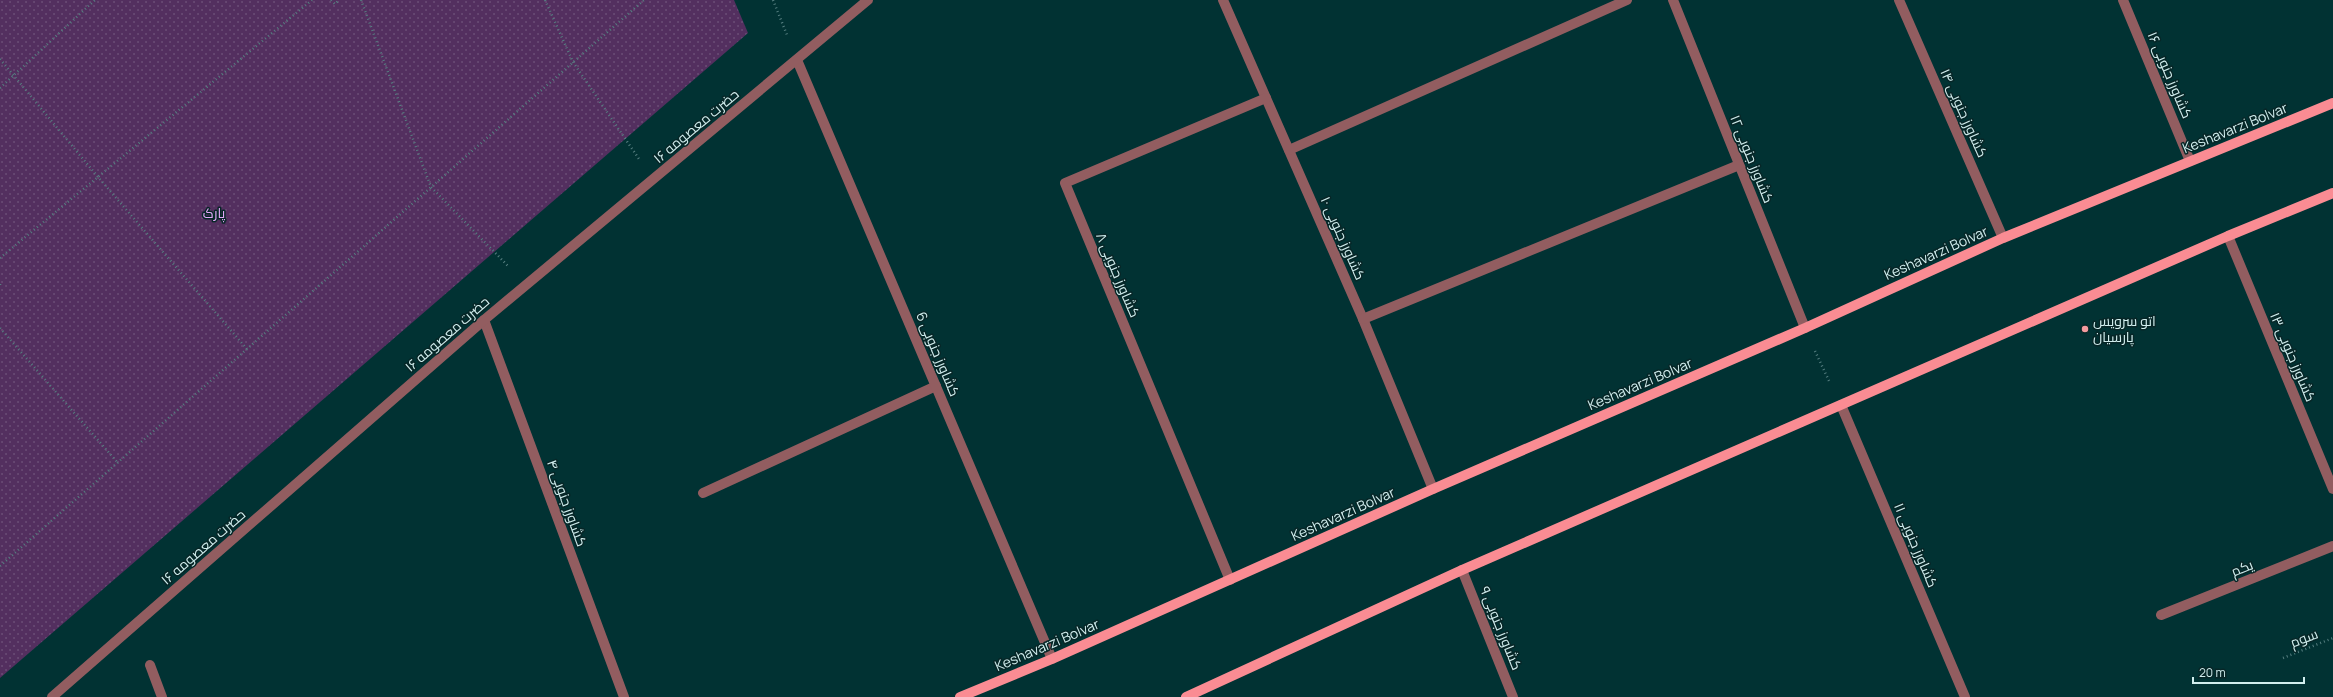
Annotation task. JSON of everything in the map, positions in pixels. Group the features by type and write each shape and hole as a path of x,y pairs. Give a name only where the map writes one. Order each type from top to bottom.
{"main road":[{"name":"Keshavarzi Bolvar","path":"960,697 1052,659 1433,489 1805,328 2003,238 2333,103"},
{"path":"1186,697 1462,570 2228,236 2333,193"}],"street":[{"name":"حضرت معصومه ۱۶","path":"52,697 526,284 868,0"},
{"name":"کشاورز جنوبی ۱۰","path":"1223,0 1363,319 1433,489"},
{"path":"1289,150 1627,0"},
{"name":"کشاورز جنوبی ۱۲","path":"1672,0 1805,328"},
{"name":"کشاورز جنوبی ۱۴","path":"1899,0 2003,238"},
{"name":"کشاورز جنوبی ۱۶","path":"2123,0 2190,161"},
{"name":"کشاورز جنوبی 6","path":"797,60 1052,659"},
{"name":"کشاورز جنوبی ۸","path":"1230,580 1065,183 1266,98"},
{"path":"1363,319 1739,165"},
{"name":"کشاورز جنوبی ۱۳","path":"2228,236 2333,489"},
{"name":"کشاورز جنوبی ۴","path":"484,320 624,697"},
{"path":"703,493 936,386"},
{"name":"کشاورز جنوبی ۱۱","path":"1841,405 1965,697"},
{"name":"یکم","path":"2161,615 2333,546"},
{"name":"کشاورز جنوبی ۹","path":"1462,570 1513,697"},
{"path":"150,664 162,697"}],"path":[{"path":"0,88 95,0"},
{"path":"0,258 312,0"},
{"path":"331,0 335,4 339,0"},
{"path":"361,0 431,187 526,284"},
{"path":"545,0 573,62 653,180"},
{"path":"0,566 644,0"},
{"path":"773,0 797,60"},
{"path":"0,59 98,177 247,349"},
{"path":"0,328 118,463"},
{"path":"1805,328 1841,405"},
{"name":"سوم","path":"2283,658 2333,638"}],"green space":[{"name":"پارک","path":"0,0 734,0 748,33 0,678"}],"place":[{"name":"اتو سرویس پارسیان","path":"2085,329"}]}
